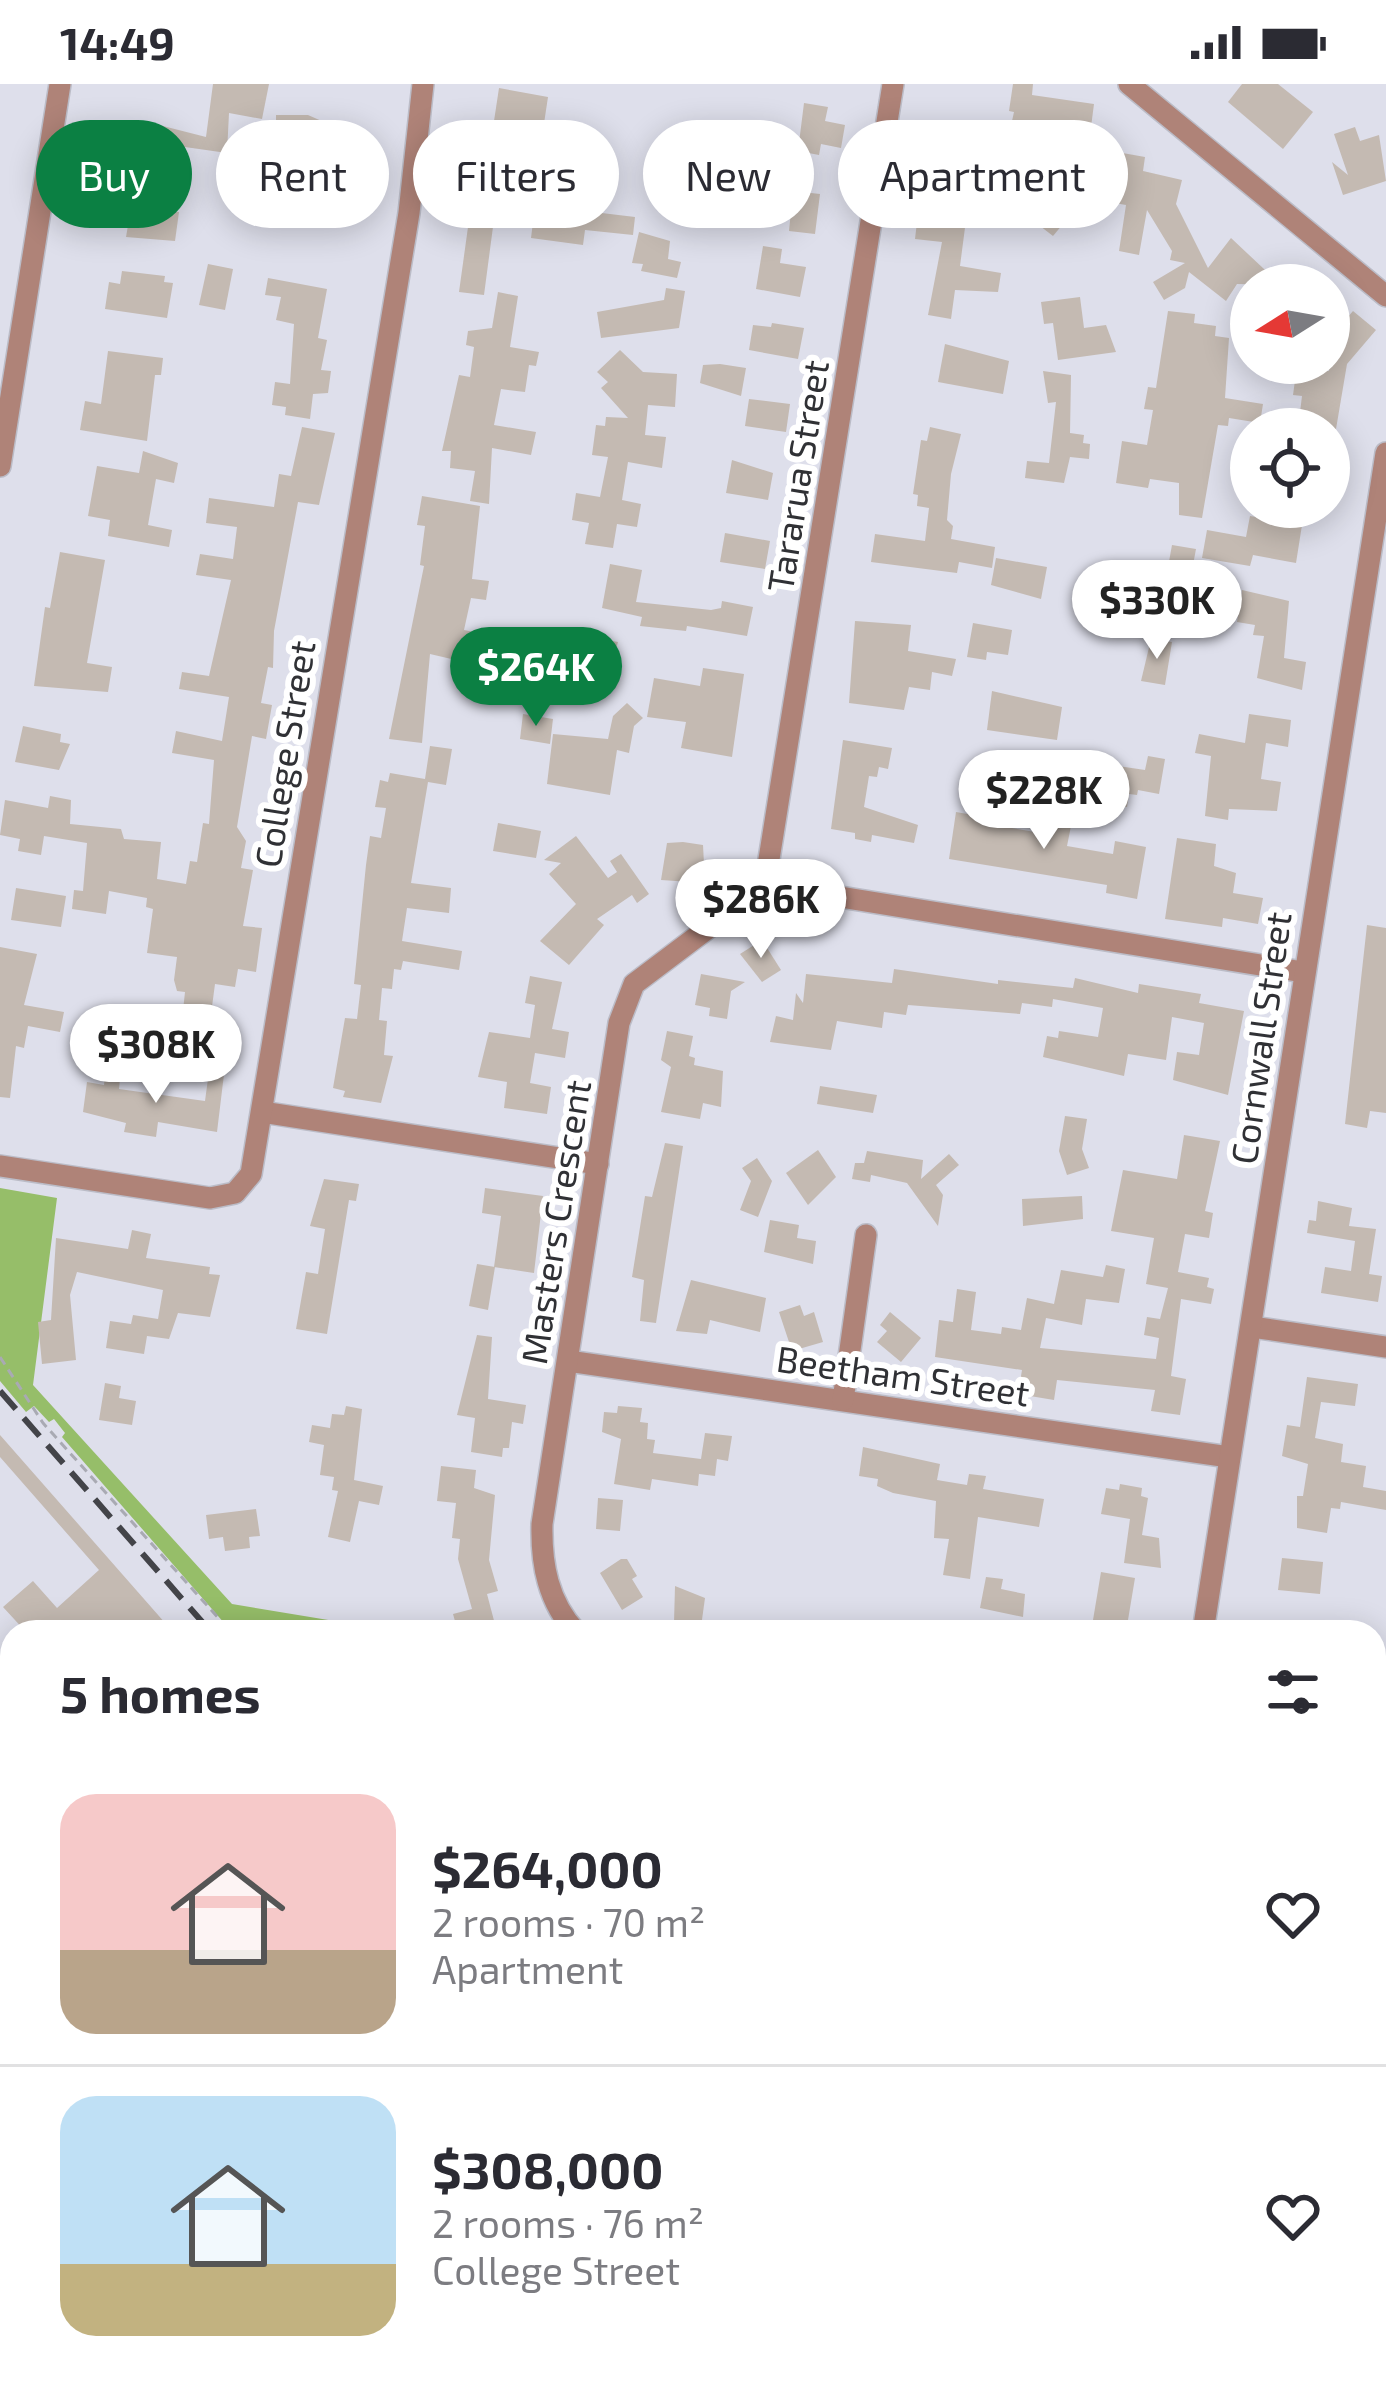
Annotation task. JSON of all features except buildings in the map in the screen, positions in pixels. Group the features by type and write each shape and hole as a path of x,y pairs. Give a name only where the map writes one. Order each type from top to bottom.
{"street":[{"path":"0,466 60,84"},
{"name":"College Street","path":"0,1166 225,1197 251,1174 409,213 423,84"},
{"name":"Tararua Street","path":"766,878 892,84"},
{"path":"1129,84 1386,296"},
{"name":"Cornwall Street","path":"1204,1620 1386,453"},
{"path":"766,878 785,887 1303,972"},
{"name":"Masters Crescent","path":"569,1620 554,1598 541,1548 619,1023 634,984 752,895 766,878"},
{"path":"262,1112 598,1164"},
{"path":"842,1400 866,1235"},
{"path":"1252,1327 1386,1347"},
{"name":"Beetham Street","path":"568,1361 1229,1457"}],"path":[{"path":"0,1358 43,1423 220,1620"}],"green space":[{"path":"0,1188 57,1198 33,1385 232,1604 329,1620 222,1620 62,1437 65,1433 54,1419 49,1422 34,1406 26,1412 0,1381"}],"railway":[{"path":"0,1391 200,1620"}]}
